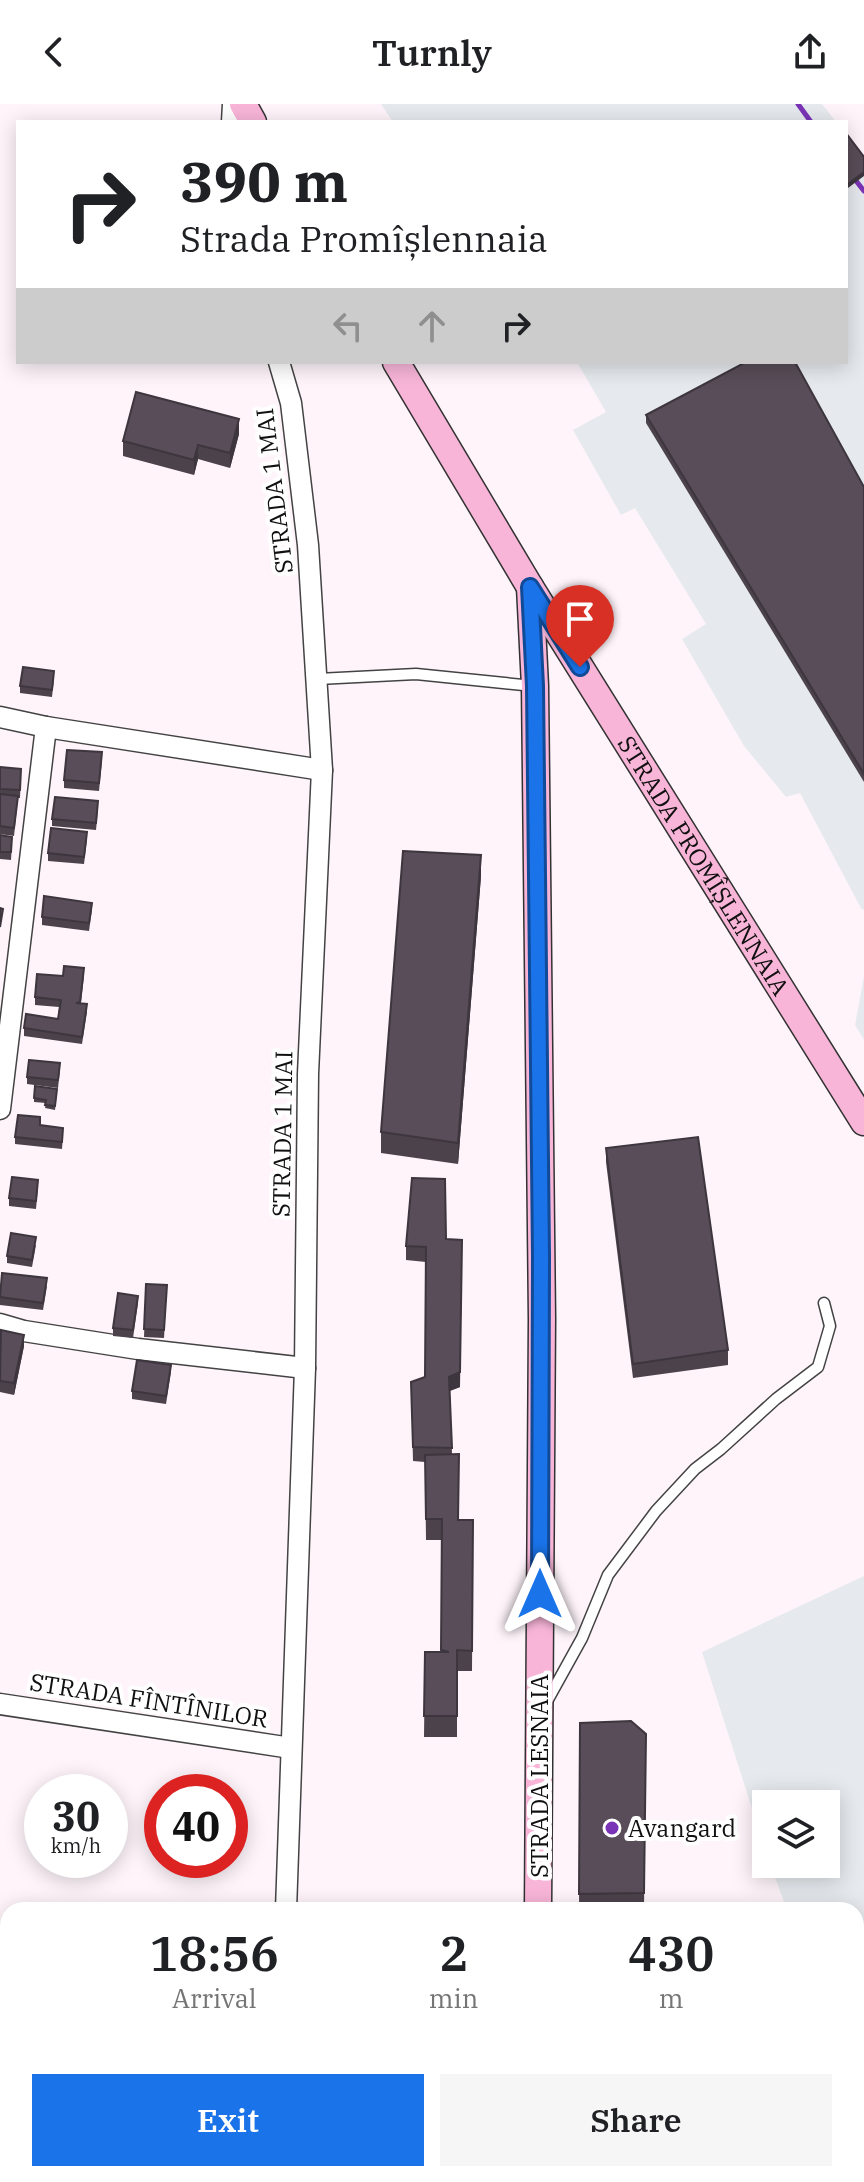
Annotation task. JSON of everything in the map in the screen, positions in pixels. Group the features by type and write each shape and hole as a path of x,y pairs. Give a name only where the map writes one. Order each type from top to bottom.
{"street":[{"name":"STRADA 1 MAI","path":"280,364 291,403 308,545 322,770 308,1074 305,1368 286,1902"},
{"name":"STRADA PROMÎȘLENNAIA","path":"397,364 530,587 864,1122"},
{"name":"STRADA LESNAIA","path":"530,587 535,686 542,1319 538,1902"},
{"path":"0,717 322,770"},
{"path":"0,1109 46,727"},
{"path":"0,1324 24,1331 138,1349 305,1368"},
{"name":"STRADA FÎNTÎNILOR","path":"0,1704 291,1748"}],"lane":[{"path":"318,679 416,674 535,686"},
{"path":"539,1716 582,1638 608,1575 656,1511 695,1469 818,1367 830,1326 824,1303"}],"shaded area":[{"path":"381,104 822,104 834,120 392,120"},
{"path":"848,138 864,158 864,909 800,793 786,797 744,746 682,639 706,624 635,508 621,515 573,430 606,412 578,364 848,364"},
{"path":"864,976 864,1040 855,1025"},
{"path":"864,1576 864,1902 784,1902 775,1878 840,1878 840,1790 752,1790 752,1808 702,1652"}],"building":[{"path":"848,136 864,157 864,172 848,184"},
{"path":"742,364 796,364 864,487 864,774 646,415"},
{"path":"136,392 239,419 230,453 198,445 194,460 123,441"},
{"path":"23,667 54,671 52,690 20,686"},
{"path":"67,750 102,752 99,783 64,780"},
{"path":"0,767 21,769 20,790 0,789"},
{"path":"0,794 18,796 14,828 0,826"},
{"path":"55,797 98,801 96,823 52,819"},
{"path":"51,828 87,832 84,857 48,853"},
{"path":"0,835 12,837 11,852 0,852"},
{"path":"403,851 481,855 458,1143 381,1132"},
{"path":"44,896 92,903 89,923 42,917"},
{"path":"64,966 84,968 80,1002 76,1003 87,1004 82,1037 24,1028 26,1014 58,1019 61,1000 35,997 37,974 63,976"},
{"path":"29,1060 60,1063 58,1080 27,1077"},
{"path":"35,1086 57,1089 55,1106 45,1105 46,1100 34,1098"},
{"path":"18,1115 40,1117 40,1125 63,1128 62,1142 15,1137"},
{"path":"698,1137 728,1350 633,1364 606,1148"},
{"path":"12,1177 38,1180 36,1201 9,1198"},
{"path":"412,1178 445,1179 446,1239 462,1240 460,1372 449,1377 452,1448 413,1447 411,1382 425,1377 426,1247 406,1246"},
{"path":"11,1233 36,1237 32,1260 7,1256"},
{"path":"2,1273 47,1278 43,1303 0,1297"},
{"path":"146,1284 167,1285 164,1330 144,1329"},
{"path":"118,1293 138,1296 133,1330 113,1328"},
{"path":"1,1330 24,1335 14,1383 0,1381"},
{"path":"137,1360 171,1365 166,1396 132,1391"},
{"path":"459,1454 458,1520 473,1520 472,1651 457,1650 457,1716 424,1716 425,1652 449,1652 441,1650 442,1519 426,1519 425,1455"},
{"name":"Avangard","path":"631,1721 646,1734 644,1893 579,1894 580,1723"}],"railway":[{"path":"798,104 810,120"},
{"path":"857,182 864,191"}],"place":[{"name":"Avangard","path":"612,1828"}],"route":[{"path":"540,1594 542,1319 535,686 530,587 580,667"}]}
